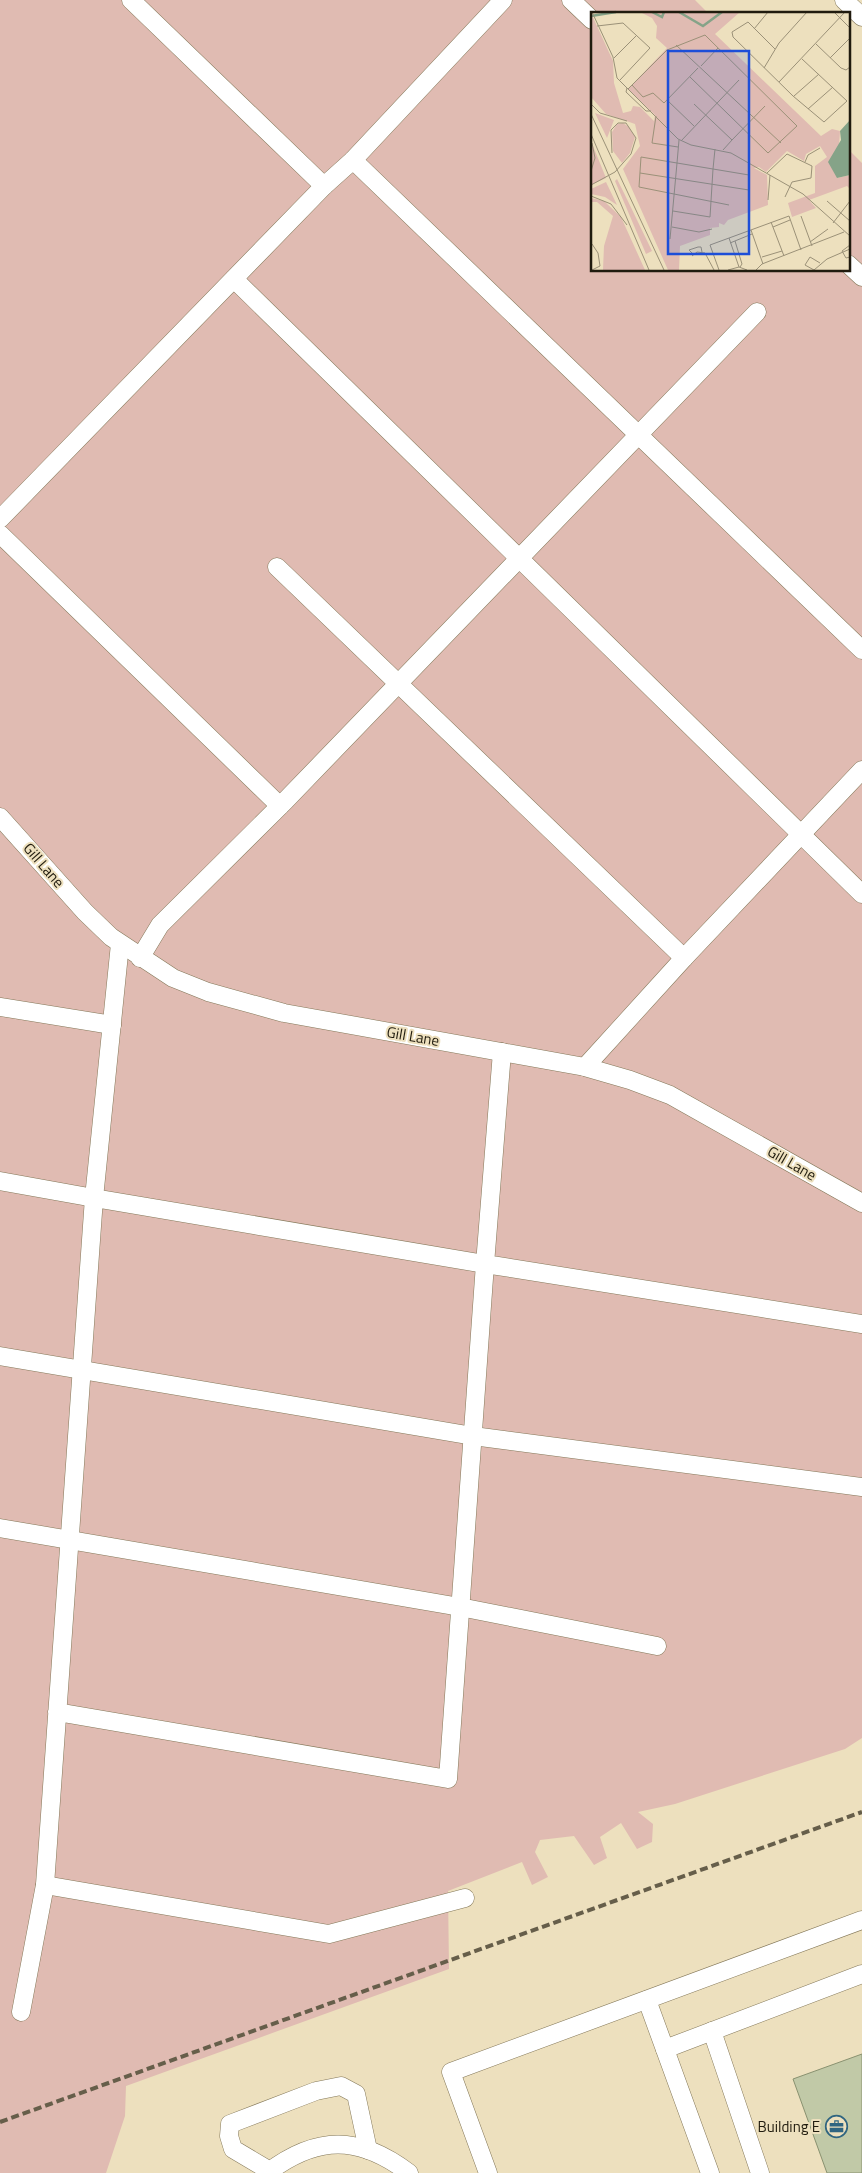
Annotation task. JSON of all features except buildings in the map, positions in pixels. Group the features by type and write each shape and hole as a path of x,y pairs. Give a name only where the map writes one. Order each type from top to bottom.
{"street":[{"path":"131,0 324,186"},
{"path":"0,519 324,186 353,160 503,0"},
{"path":"571,0 591,19"},
{"path":"844,0 862,17"},
{"path":"353,160 862,650"},
{"path":"850,266 862,277"},
{"path":"234,279 518,560 862,894"},
{"path":"140,958 160,925 280,806 758,312"},
{"path":"0,534 280,806"},
{"path":"277,567 684,958"},
{"path":"586,1066 684,958 862,770"},
{"name":"Gill Lane","path":"0,817 85,912 120,944 173,978 208,992 284,1013 586,1066 630,1080 670,1095 862,1203"},
{"path":"22,2012 45,1885 94,1198 120,944"},
{"path":"0,1007 112,1025"},
{"path":"57,1712 448,1779 502,1052"},
{"path":"0,1181 485,1264 862,1324"},
{"path":"0,1356 473,1436 862,1487"},
{"path":"0,1528 460,1607 657,1646"},
{"path":"45,1885 329,1934 465,1898"},
{"path":"488,2173 451,2072 862,1920"},
{"path":"665,2049 862,1974"},
{"path":"647,2000 710,2173"},
{"path":"712,2031 760,2173"},
{"path":"368,2150 356,2094 341,2086 316,2090 230,2124 229,2136 233,2149 269,2172 285,2159 310,2148 340,2144 368,2150 390,2159 409,2173"}],"shaded area":[{"path":"0,0 695,0 707,12 591,12 591,271 850,271 850,151 862,163 862,1738 845,1749 675,1804 638,1812 653,1824 652,1842 637,1849 621,1823 600,1837 607,1858 594,1865 574,1836 540,1840 535,1852 548,1877 532,1885 522,1862 448,1891 449,1969 126,2086 125,2116 106,2173 0,2173"}],"railway":[{"path":"0,2122 862,1812"}],"place":[{"name":"Building E","path":"836,2126"}]}
